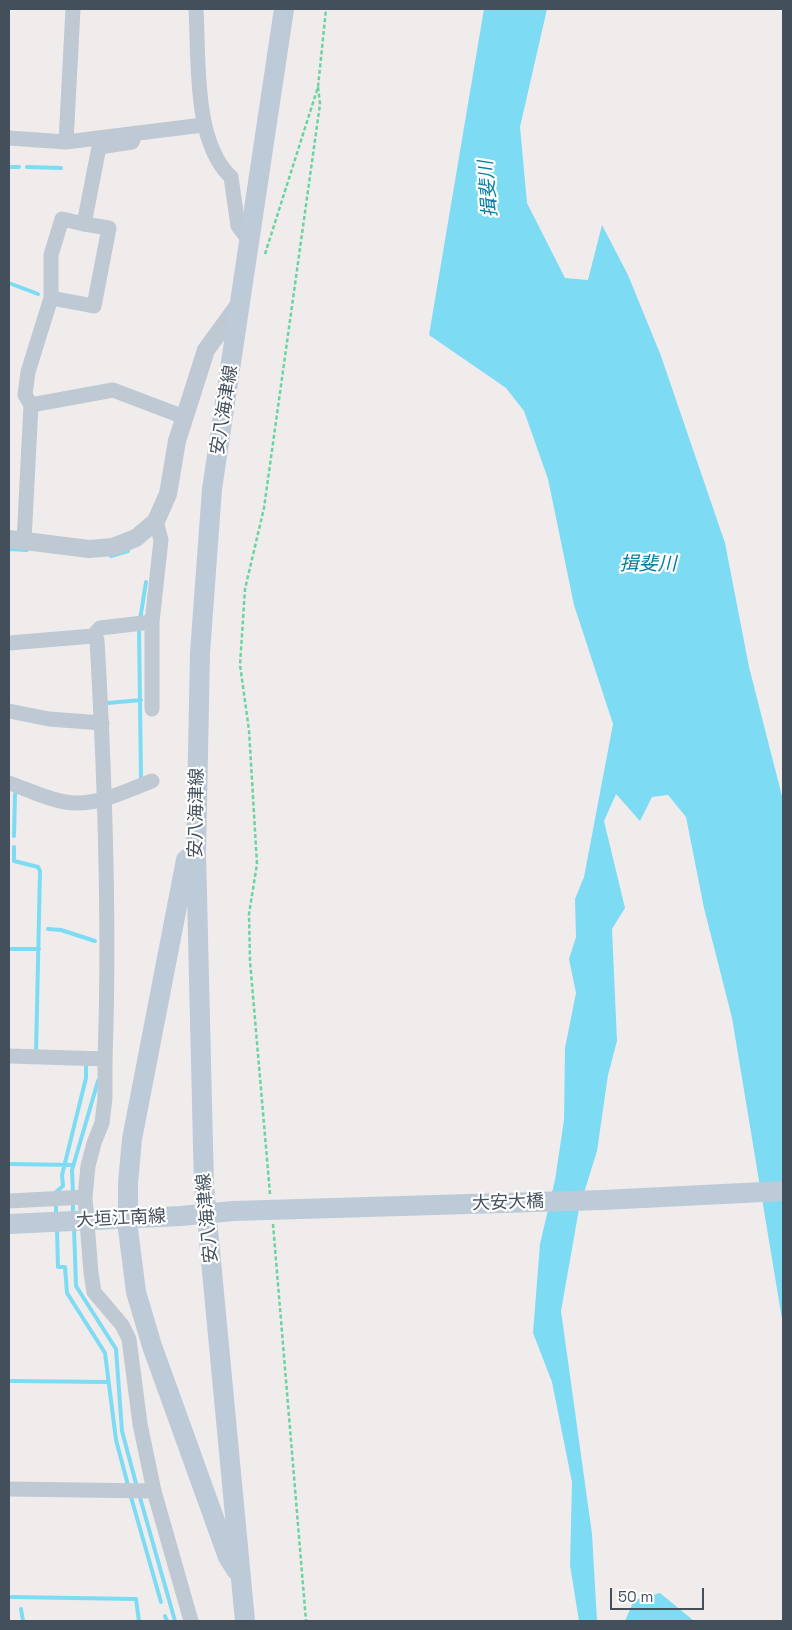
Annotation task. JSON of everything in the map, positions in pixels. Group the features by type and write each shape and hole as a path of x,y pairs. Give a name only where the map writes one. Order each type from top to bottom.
{"main road":[{"name":"安八海津線","path":"245,1621 204,1187 196,853 200,653 212,489 241,302 257,251 284,9"},
{"path":"196,853 186,860 140,1093 129,1160 128,1229 136,1292 152,1346 228,1557 241,1577"},
{"name":"大安大橋","path":"233,1211 593,1201 783,1191"},
{"name":"大垣江南線","path":"9,1224 180,1216 233,1211"}],"street":[{"path":"66,142 73,9"},
{"path":"196,9 203,125 222,169 231,177 238,226 257,251"},
{"path":"9,138 66,142 203,125"},
{"path":"84,224 99,148 132,142 136,134"},
{"path":"51,298 94,306 108,228 62,219 51,255 51,298 28,372 25,395 32,404 17,540 89,549 113,547 136,538 156,521 168,494 177,441 206,350 241,302"},
{"path":"32,404 114,390 184,417"},
{"path":"152,709 152,622 161,540 156,521"},
{"path":"9,643 93,636 100,628 152,622"},
{"path":"93,636 97,640 102,723 107,884 105,1098 102,1123 88,1166 85,1197 94,1292 122,1325 128,1339 140,1424 154,1491 191,1621"},
{"path":"9,711 49,719 102,723"},
{"path":"9,783 53,799 76,803 104,800 152,781"},
{"path":"9,1056 104,1059"},
{"path":"9,1202 85,1197"},
{"path":"9,1489 154,1491"}],"path":[{"path":"271,1203 250,961 249,914 257,864 249,730 240,665 245,589 264,508 320,104 318,87 326,9"},
{"path":"257,251 318,87"},
{"path":"272,1223 306,1621"}],"water":[{"name":"揖斐川","path":"484,9 547,9 520,127 527,203 565,278 588,280 602,225 628,275 661,356 725,543 749,667 783,800 783,1325 732,1018 704,908 686,817 668,795 652,797 640,821 616,794 604,821 625,908 612,929 617,1041 608,1075 597,1151 579,1209 561,1311 592,1534 597,1621 579,1621 570,1565 572,1482 552,1382 533,1333 540,1244 555,1180 564,1120 565,1048 576,993 569,959 576,937 575,899 584,877 613,724 574,605 548,479 524,411 506,388 429,335"},
{"path":"660,1593 694,1621 625,1621 634,1600"}],"waterway":[{"path":"9,167 19,167"},
{"path":"27,167 61,168"},
{"path":"9,283 38,294"},
{"path":"9,549 27,550"},
{"path":"111,556 128,551"},
{"path":"140,620 146,582"},
{"path":"139,627 141,779"},
{"path":"108,703 141,700"},
{"path":"14,836 15,794"},
{"path":"14,847 14,861 38,867 40,871 36,1053"},
{"path":"48,929 61,930 95,941"},
{"path":"9,949 39,949"},
{"path":"56,1192 63,1186 62,1175 86,1078 86,1063"},
{"path":"73,1193 72,1170 98,1081"},
{"path":"9,1164 73,1165"},
{"path":"73,1200 73,1216"},
{"path":"56,1203 56,1217"},
{"path":"74,1228 76,1286 116,1349 122,1431 137,1487"},
{"path":"57,1229 58,1267 65,1267 67,1293 105,1353 116,1440 128,1485"},
{"path":"9,1381 108,1382"},
{"path":"139,1494 175,1621"},
{"path":"131,1497 161,1602"},
{"path":"9,1597 136,1599 139,1621"},
{"path":"21,1609 23,1621"},
{"path":"165,1616 167,1621"}]}
